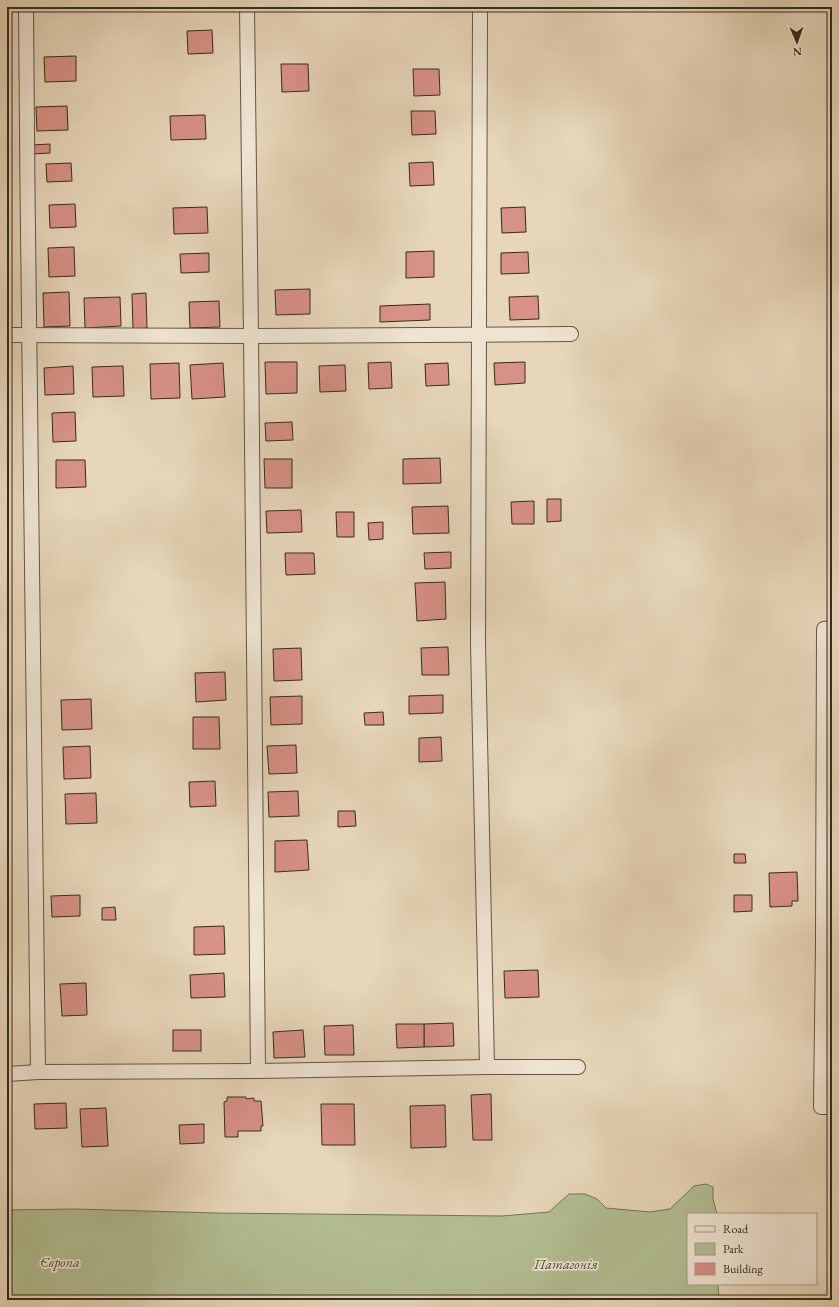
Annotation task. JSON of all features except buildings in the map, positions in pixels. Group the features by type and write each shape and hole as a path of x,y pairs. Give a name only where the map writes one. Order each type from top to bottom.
{"street":[{"path":"26,7 28,334 38,1072"},
{"path":"247,7 258,1071"},
{"path":"480,7 478,644 487,1067"},
{"path":"7,335 251,336 570,334"},
{"path":"832,628 824,629 828,943 821,1107 832,1106"},
{"path":"7,1074 38,1072 578,1067"}],"green space":[{"path":"706,1184 713,1187 713,1199 717,1213 687,1213 687,1285 718,1285 719,1300 7,1300 7,1210 74,1209 216,1213 502,1216 549,1212 569,1194 585,1194 597,1199 606,1208 650,1212 670,1209 694,1186"}],"park label":[{"name":"Європа","path":"60,1262"},
{"name":"Патагонія","path":"566,1264"}]}
